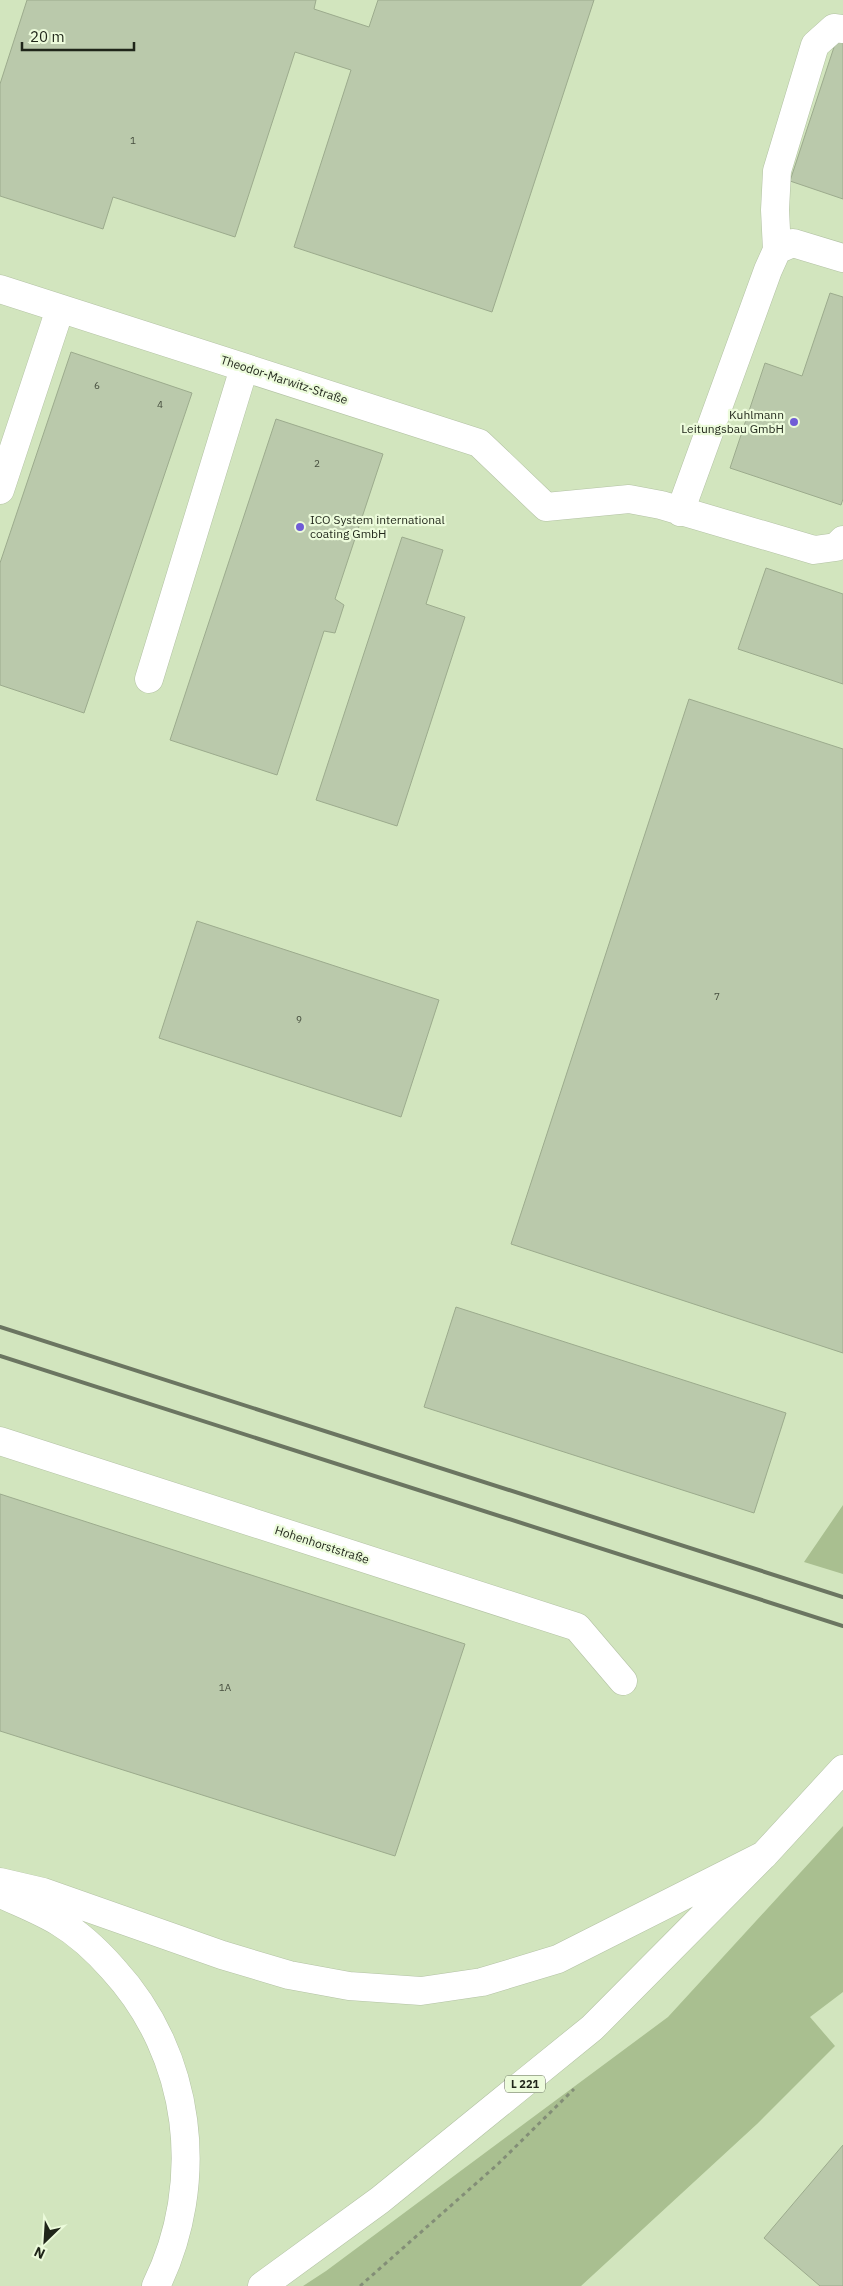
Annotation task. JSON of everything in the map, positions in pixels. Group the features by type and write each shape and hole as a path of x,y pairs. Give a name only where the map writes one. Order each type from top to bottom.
{"main road":[{"path":"841,546 814,550 680,512 777,250 776,171 816,44 834,28 843,29"},
{"path":"777,250 793,243 843,258"},
{"name":"Theodor-Marwitz-Straße","path":"0,289 479,443 546,508 629,499 661,505 680,512"},
{"path":"0,490 60,309"},
{"path":"149,679 244,368"},
{"name":"Hohenhorststraße","path":"0,1441 577,1627 623,1681"},
{"name":"L 221","path":"262,2286 380,2200 592,2028 764,1855 843,1769"},
{"path":"0,1882 43,1892 222,1954 289,1975 349,1986 420,1991 482,1982 558,1959 764,1855"},
{"path":"0,1893 60,1922 99,1954 131,1989 159,2033 177,2082 187,2138 185,2182 178,2226 156,2286"}],"shaded area":[{"path":"0,0 843,0 843,2286 0,2286"},
{"path":"843,1505 843,1574 804,1562"},
{"path":"843,1826 843,1992 810,2017 835,2046 757,2124 581,2286 303,2286 326,2271 668,2017"}],"building":[{"path":"27,0 316,0 314,9 369,27 378,0 594,0 492,312 294,247 351,70 295,52 235,237 113,197 103,229 0,196 0,84"},
{"path":"836,41 843,43 843,199 790,181"},
{"name":"Kuhlmann Leitungsbau GmbH","path":"830,293 843,297 843,499 841,505 730,468 765,363 802,376"},
{"path":"71,352 192,393 84,713 0,685 0,563"},
{"name":"ICO System international coating GmbH","path":"276,419 383,454 335,599 344,605 335,633 324,631 277,775 170,740"},
{"path":"402,537 443,550 426,604 465,617 397,826 316,800"},
{"path":"766,568 843,594 843,684 738,649"},
{"path":"689,699 843,749 843,1353 511,1244"},
{"path":"197,921 439,1000 401,1117 159,1038"},
{"path":"456,1307 786,1413 754,1513 424,1407"},
{"path":"0,1494 465,1644 395,1856 0,1731"},
{"path":"843,2145 843,2286 820,2286 764,2238"}],"railway":[{"path":"0,1327 843,1597"},
{"path":"0,1356 843,1626"}],"place":[{"name":"Kuhlmann Leitungsbau GmbH","path":"794,422"},
{"name":"ICO System international coating GmbH","path":"300,527"}]}
